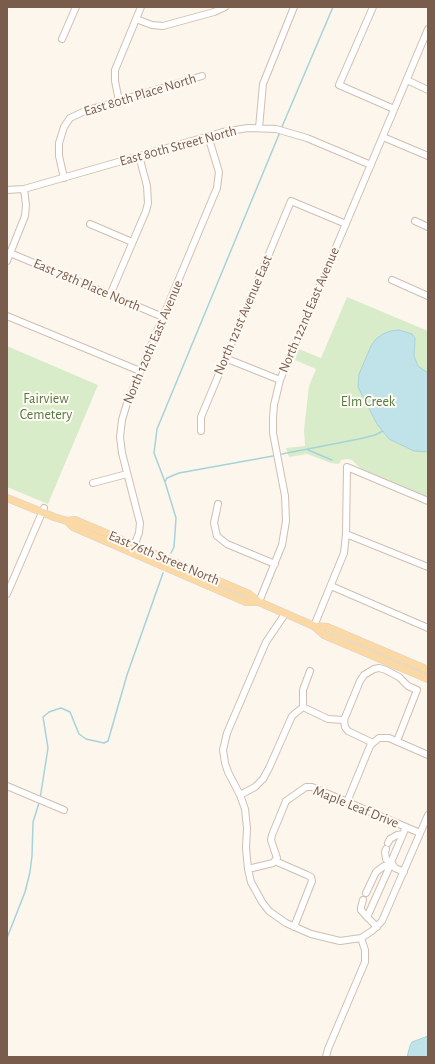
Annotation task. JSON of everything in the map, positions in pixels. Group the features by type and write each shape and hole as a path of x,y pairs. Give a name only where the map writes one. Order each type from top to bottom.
{"main road":[{"name":"East 76th Street North","path":"7,498 43,510 67,521 73,527 246,602 259,602"},
{"name":"East 76th Street North","path":"67,521 75,520 249,594 259,602 285,614 314,626 327,627 428,670"},
{"name":"East 76th Street North","path":"314,626 324,635 428,679"}],"street":[{"path":"62,39 76,7"},
{"path":"119,101 115,81 115,70 141,7"},
{"path":"136,18 152,25 163,26 214,12 225,7"},
{"path":"259,128 263,84 294,7"},
{"path":"373,7 339,86 394,109"},
{"name":"North 122nd East Avenue","path":"259,602 285,535 285,496 273,425 274,405 280,380 428,29"},
{"name":"East 80th Place North","path":"64,178 58,149 59,138 66,122 70,118 85,111 202,76"},
{"path":"406,80 428,90"},
{"name":"East 80th Street North","path":"7,190 24,189 208,136 236,130 259,128 276,129 307,138 371,165"},
{"name":"North 120th East Avenue","path":"132,553 139,533 140,523 121,446 122,420 126,403 217,188 219,172 208,136"},
{"path":"383,137 428,156"},
{"path":"110,295 146,211 148,197 147,186 139,156"},
{"path":"7,261 25,216 26,205 24,189"},
{"name":"North 121st Avenue East","path":"201,431 201,417 292,201 346,224"},
{"path":"415,222 428,227"},
{"path":"90,224 132,242"},
{"name":"East 78th Place North","path":"10,253 163,317"},
{"path":"392,280 428,296"},
{"path":"7,316 140,371"},
{"path":"226,358 280,380"},
{"path":"314,626 344,553 346,534 347,467 428,501"},
{"path":"93,483 127,474"},
{"path":"218,504 214,524 217,536 227,544 275,564"},
{"path":"7,594 43,510"},
{"path":"346,534 428,567"},
{"path":"330,586 428,628"},
{"path":"285,614 266,642 225,738 223,750 225,763 233,784 240,795 247,818 246,848 248,870 251,882 265,906 276,917 311,934 340,941 361,938 377,927 386,913 428,815"},
{"path":"373,743 348,731 345,727 344,720 360,681 369,671 379,668 400,677 408,686 417,690 397,741"},
{"path":"303,707 303,690 310,671"},
{"path":"240,795 255,787 263,779 292,716 303,707"},
{"path":"303,707 328,719 344,720"},
{"path":"347,802 370,746 379,738 397,741 428,755"},
{"path":"7,786 64,810"},
{"name":"Maple Leaf Drive","path":"275,861 276,858 271,840 272,834 286,800 306,787 310,787 420,833"},
{"path":"392,866 391,862 406,827"},
{"path":"403,834 390,839 385,852 386,859 392,866 404,872"},
{"path":"248,870 273,863 275,861 311,877 312,881 294,927"},
{"path":"366,893 376,872 384,866 392,866"},
{"path":"368,918 388,868 392,866"},
{"path":"363,900 361,910 377,927"},
{"path":"326,1057 365,962 365,950 361,938"}],"green space":[{"name":"Elm Creek","path":"347,297 428,331 428,498 361,469 352,460 341,460 339,464 331,463 307,454 289,457 286,448 305,446 304,430 309,386 316,369 295,360 299,349 321,358"},
{"name":"Fairview Cemetery","path":"7,346 98,385 48,504 7,487"}],"water":[{"path":"399,330 412,334 415,338 414,356 418,366 428,373 428,452 414,451 389,439 377,424 358,387 359,374 371,346 376,339 390,331"},
{"path":"428,1036 428,1057 407,1057 412,1042"}],"waterway":[{"path":"281,129 333,7"},
{"path":"171,553 174,547 176,518 154,453 157,429 280,132"},
{"path":"282,454 359,439 375,435 383,431"},
{"path":"308,450 332,460"},
{"path":"165,482 167,478 179,473 273,456"},
{"path":"40,799 48,748 43,717 49,712 61,708 70,712 79,734 86,739 104,743 108,741 127,675 163,573"},
{"path":"7,938 25,892 30,872 33,822 39,803"}]}
